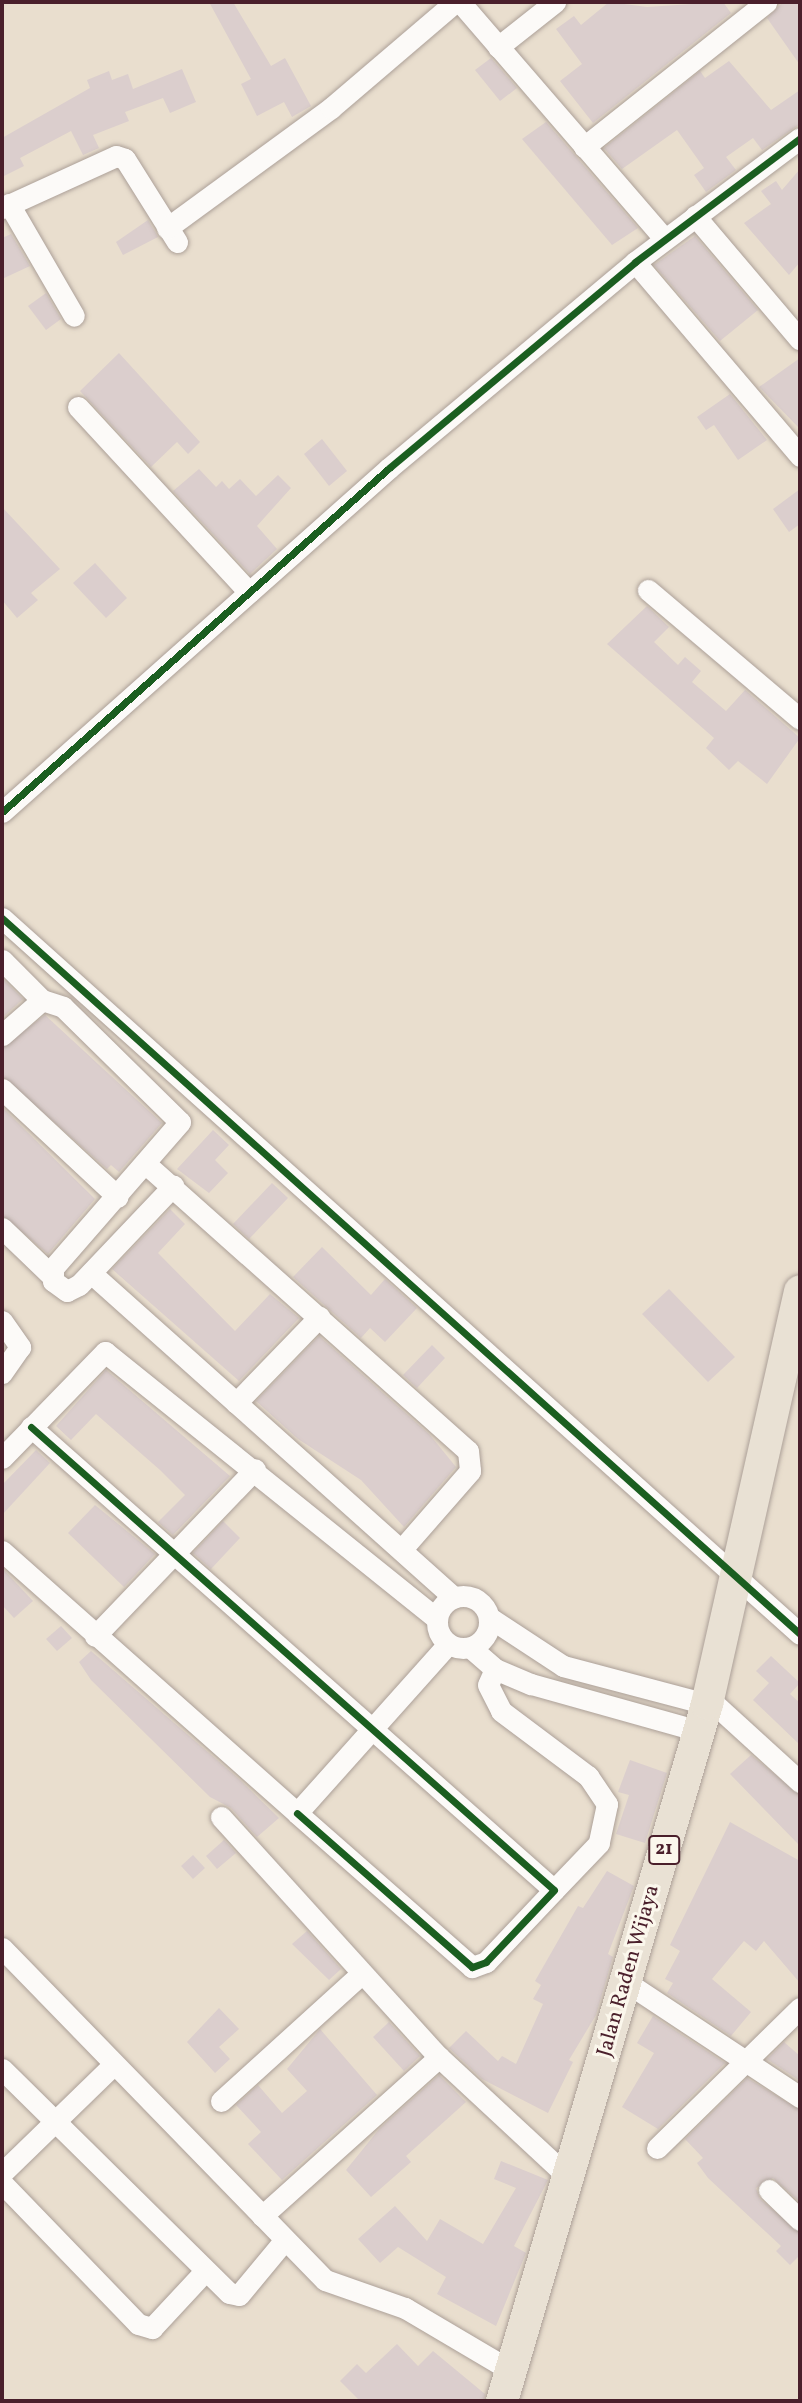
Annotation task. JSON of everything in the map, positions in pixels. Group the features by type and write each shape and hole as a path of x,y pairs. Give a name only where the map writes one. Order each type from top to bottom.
{"highway":[{"name":"Jalan Raden Wijaya","path":"502,2401 508,2369 569,2178 704,1711 738,1575 800,1292"}],"street":[{"path":"74,316 6,206 116,156 125,159 172,235 331,108 457,2 664,239"},
{"path":"498,47 555,2"},
{"path":"584,146 766,2"},
{"path":"2,812 249,592 635,262 800,138"},
{"path":"695,216 800,340"},
{"path":"635,262 800,456"},
{"path":"78,407 249,592"},
{"path":"648,590 800,719"},
{"path":"2,918 567,1430 738,1575 800,1634"},
{"path":"2,960 42,1000 62,1007 180,1122 147,1165 51,1275"},
{"path":"2,1035 42,1000"},
{"path":"2,1089 118,1197"},
{"path":"147,1165 319,1317 473,1462 402,1549"},
{"path":"2,1228 67,1291 91,1273 173,1186"},
{"path":"91,1273 454,1597 477,1599 489,1618 563,1666 591,1688"},
{"path":"236,1402 319,1317"},
{"path":"2,1321 20,1347 2,1373"},
{"path":"2,1458 106,1352 255,1469 437,1619 448,1644"},
{"path":"30,1427 554,1890"},
{"path":"95,1636 255,1469"},
{"path":"2,1551 472,1967 486,1962 598,1843 607,1804 588,1776 501,1711 488,1685 495,1669"},
{"path":"437,1619 454,1597"},
{"path":"471,1648 486,1637 489,1618"},
{"path":"297,1813 448,1644"},
{"path":"448,1644 471,1648 495,1669 704,1711 800,1782"},
{"path":"221,1817 439,2057 569,2178"},
{"path":"2,1948 262,2216 283,2242 325,2280 405,2308 508,2369"},
{"path":"221,2101 362,1973"},
{"path":"626,1982 800,2097"},
{"path":"657,2148 800,2008"},
{"path":"262,2216 439,2057"},
{"path":"2,2173 54,2119 113,2065"},
{"path":"2,2068 204,2272 239,2295 283,2242"},
{"path":"2,2183 138,2324 152,2328 204,2272"},
{"path":"769,2190 800,2220"}],"building":[{"path":"209,2 233,2 271,66 285,58 311,106 292,117 284,102 257,116 241,84 251,79"},
{"path":"609,2 647,7 723,2 731,13 593,123 560,81 582,64 556,29 574,16 581,25"},
{"path":"783,2 800,2 800,65 767,18"},
{"path":"491,58 517,88 500,101 475,70"},
{"path":"729,61 771,110 800,90 800,124 762,150 753,138 726,157 736,170 706,192 694,175 704,168 677,130 622,169 604,148 700,71 705,78"},
{"path":"182,69 196,102 170,113 163,98 125,112 129,121 93,135 99,148 83,155 71,131 20,158 24,166 2,177 2,138 90,88 87,80 109,71 112,80 128,74 133,89"},
{"path":"546,122 638,228 612,245 522,139"},
{"path":"800,169 800,262 789,275 744,223 771,204 761,191 776,181 782,190"},
{"path":"148,220 158,237 123,255 116,242"},
{"path":"11,234 30,266 2,279 2,238"},
{"path":"695,236 758,310 720,341 654,265"},
{"path":"46,293 61,319 46,330 28,306"},
{"path":"119,353 200,442 188,454 177,442 151,467 80,391"},
{"path":"800,358 800,429 759,387"},
{"path":"730,394 767,440 738,460 714,425 706,430 697,417"},
{"path":"322,439 347,471 329,486 304,454"},
{"path":"199,469 216,487 222,481 229,489 240,479 256,496 278,475 291,488 257,526 277,549 250,574 173,491"},
{"path":"800,489 800,524 789,532 773,509"},
{"path":"2,507 60,569 31,593 38,600 17,618 2,600"},
{"path":"95,563 127,598 106,618 73,583"},
{"path":"647,606 669,627 654,642 678,665 685,657 701,671 692,682 726,711 745,690 800,738 767,784 738,761 729,770 706,748 714,738 607,644"},
{"path":"2,978 23,999 2,1018"},
{"path":"45,1015 162,1123 119,1172 111,1165 107,1169 2,1076 2,1048"},
{"path":"3,1108 95,1199 48,1254 2,1215"},
{"path":"213,1130 229,1145 215,1160 228,1173 209,1193 177,1169"},
{"path":"272,1183 288,1198 249,1239 233,1224"},
{"path":"170,1209 185,1224 158,1253 235,1331 270,1294 299,1318 239,1381 112,1269"},
{"path":"322,1247 371,1295 385,1279 417,1308 385,1342 370,1328 361,1338 293,1277"},
{"path":"669,1289 735,1357 708,1382 642,1314"},
{"path":"319,1336 430,1435 456,1467 404,1527 361,1480 298,1439 256,1401"},
{"path":"432,1345 445,1358 417,1388 403,1375"},
{"path":"106,1370 230,1476 173,1535 158,1522 185,1495 160,1470 96,1414 71,1440 56,1426"},
{"path":"36,1450 50,1463 2,1515 2,1485"},
{"path":"95,1505 155,1554 124,1587 68,1533"},
{"path":"223,1521 240,1538 211,1569 193,1553"},
{"path":"2,1568 33,1601 14,1618 2,1605"},
{"path":"61,1626 72,1638 57,1651 46,1639"},
{"path":"91,1651 239,1779 279,1818 257,1837 231,1808 210,1797 91,1680 79,1662"},
{"path":"771,1656 800,1683 790,1694 800,1703 800,1745 753,1700 769,1683 756,1671"},
{"path":"751,1755 800,1795 800,1846 730,1774"},
{"path":"630,1760 667,1773 645,1843 616,1834 629,1795 618,1792"},
{"path":"730,1822 800,1861 800,1983 764,1941 756,1951 744,1941 712,1979 751,2012 731,2036 667,1993 673,1983 665,1979 680,1951 670,1945"},
{"path":"224,1840 236,1853 217,1869 206,1856"},
{"path":"193,1855 205,1868 193,1879 181,1866"},
{"path":"607,1871 634,1886 608,1954 613,1957 596,2015 569,2060 573,2062 548,2113 482,2079 449,2048 466,2031 498,2061 502,2056 516,2064 543,2004 533,1999 541,1985 535,1981 578,1906 583,1908"},
{"path":"307,1931 341,1969 329,1980 292,1944"},
{"path":"219,2008 239,2029 219,2047 230,2059 215,2073 187,2042"},
{"path":"653,2016 725,2063 658,2129 622,2107 654,2053 637,2043"},
{"path":"389,2022 420,2056 404,2071 373,2037"},
{"path":"320,2029 377,2095 282,2180 248,2144 261,2132 236,2105 258,2085 282,2113 307,2091 287,2069"},
{"path":"784,2042 800,2056 800,2081 767,2059"},
{"path":"439,2075 466,2102 406,2156 411,2162 371,2197 346,2170 380,2128"},
{"path":"747,2078 800,2110 800,2202 773,2178 756,2188 760,2199 800,2233 800,2255 790,2265 776,2251 781,2246 708,2178 697,2163 703,2158 685,2139"},
{"path":"501,2161 548,2180 514,2246 526,2253 496,2326 437,2294 446,2277 398,2247 380,2263 358,2239 395,2206 427,2241 440,2219 483,2244 516,2188 494,2179"},
{"path":"397,2344 418,2366 433,2351 485,2394 484,2401 360,2401 340,2381 357,2364 366,2373"}],"cycle path":[{"path":"2,812 389,468 635,262 800,138"},
{"path":"2,918 800,1634"},
{"path":"31,1427 554,1890 486,1962 472,1967 297,1813"}]}
